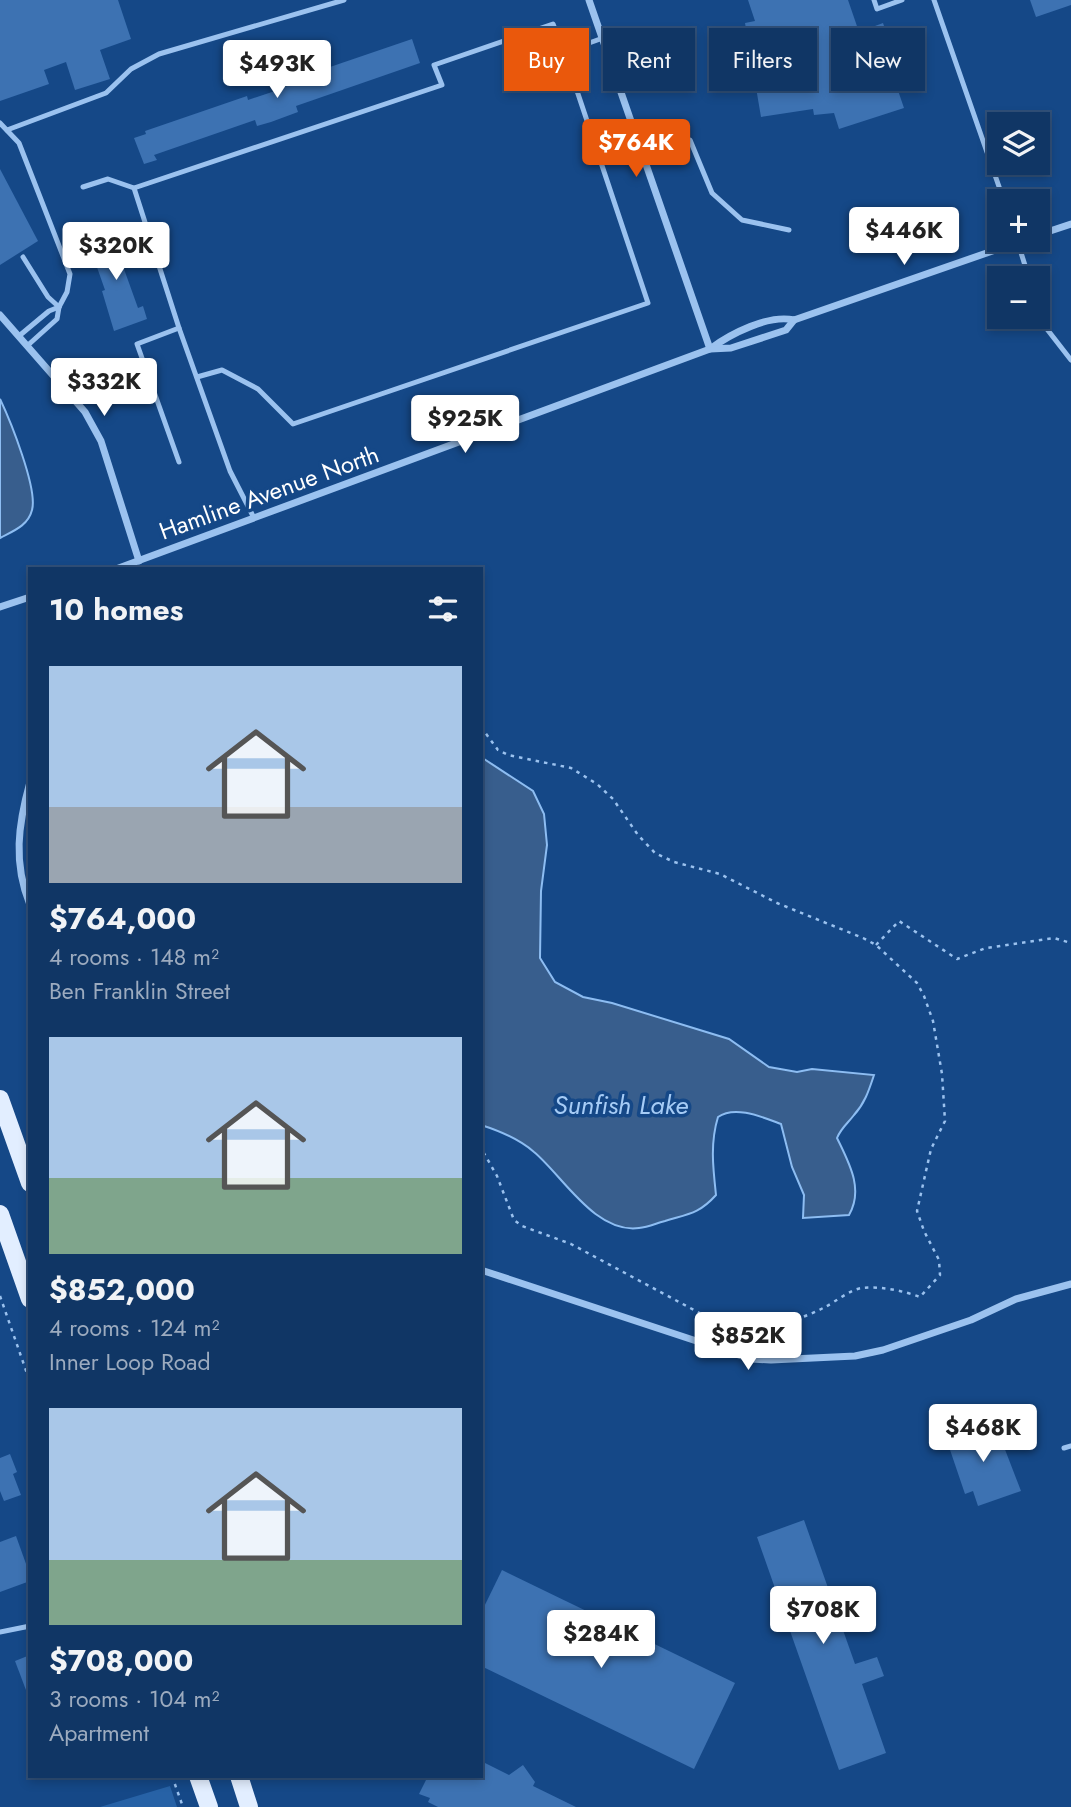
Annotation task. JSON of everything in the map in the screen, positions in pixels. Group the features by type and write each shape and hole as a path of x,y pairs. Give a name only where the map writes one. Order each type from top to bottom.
{"main road":[{"path":"0,1098 28,1177"},
{"path":"0,1214 28,1293"},
{"path":"199,1778 209,1807"},
{"path":"240,1778 250,1807"}],"street":[{"path":"589,0 603,38"},
{"path":"621,91 710,349"},
{"path":"1050,231 1071,223"},
{"name":"Hamline Avenue North","path":"122,567 710,349 731,348 786,330 794,320 987,252"},
{"path":"0,314 85,412 101,441 139,561"},
{"name":"Hamline Avenue North","path":"710,349 727,335 738,331 782,317 794,320"},
{"path":"0,607 28,598"},
{"path":"28,789 18,844 21,883 28,900"},
{"path":"483,1271 751,1359 771,1360 855,1356 883,1350 971,1320 1016,1299 1071,1284"}],"lane":[{"path":"7,130 106,93 131,69 159,54 344,0"},
{"path":"874,0 877,9 902,0"},
{"path":"934,0 1000,189"},
{"path":"589,43 603,38"},
{"path":"83,187 108,179 134,188 442,85 435,65 504,41"},
{"path":"197,377 222,370 258,389 293,424 648,303 577,91"},
{"path":"0,123 19,143 70,274 67,292 59,307 57,319 27,346"},
{"path":"642,152 690,140 712,193 742,220 789,230"},
{"path":"134,188 179,328 230,471 254,518"},
{"path":"23,257 48,297 59,307"},
{"path":"19,336 49,311 59,307"},
{"path":"179,328 137,344 179,462"},
{"path":"1047,329 1071,360"},
{"path":"1064,1448 1071,1446"},
{"path":"0,1632 28,1626"}],"path":[{"path":"483,730 498,750 508,755 571,768 597,784 613,799 638,835 656,853 674,862 720,874 777,903 876,944 917,983 933,1021 942,1074 945,1121 931,1149 917,1212 939,1260 940,1275 920,1297 907,1292 860,1288 821,1310 792,1319 738,1328 720,1324 571,1244 522,1226 514,1220 497,1176 483,1152"},
{"path":"876,944 898,921 957,959 986,948 1054,938 1071,943"},
{"path":"0,1296 28,1376"},
{"path":"173,1778 183,1807"}],"shaded area":[{"path":"170,1786 177,1807 100,1807"}],"water":[{"path":"0,399 22,454 33,500 27,520 0,538"},
{"name":"Sunfish Lake","path":"483,758 533,791 544,814 547,845 541,891 540,958 555,982 583,997 612,1003 729,1039 769,1067 797,1072 812,1069 874,1075 861,1106 837,1138 850,1166 855,1186 849,1215 803,1218 804,1195 792,1167 781,1124 749,1113 732,1112 718,1117 713,1146 716,1195 693,1212 639,1228 608,1222 594,1213 528,1147 483,1126"}],"building":[{"path":"0,0 118,0 131,39 100,50 110,79 75,90 66,62 44,70 49,84 0,101"},
{"path":"748,0 848,0 858,28 831,28 831,91 898,91 904,108 839,129 834,113 814,115 813,109 761,117 757,91 817,91 817,28 746,28 745,23 755,21"},
{"path":"1030,0 1071,0 1071,5 1036,17"},
{"path":"883,23 885,28 870,28"},
{"path":"412,39 420,63 296,106 298,112 271,122 257,126 255,120 154,155 157,160 144,164 134,138 146,134 145,131 247,96 248,100 275,91 287,86 286,82"},
{"path":"0,169 38,241 0,265"},
{"path":"116,229 121,242 115,244 138,308 143,306 147,319 114,331 90,238"},
{"path":"994,1421 1021,1491 978,1506 973,1491 965,1494 946,1438"},
{"path":"10,1454 17,1472 13,1474 21,1495 4,1501 0,1491 0,1458"},
{"path":"804,1520 855,1664 877,1657 884,1676 862,1684 886,1753 839,1770 757,1537"},
{"path":"16,1536 28,1569 28,1582 0,1592 0,1542"},
{"path":"502,1570 735,1683 694,1769 483,1667 483,1609"},
{"path":"28,1656 28,1695 15,1661"},
{"path":"483,1762 509,1775 523,1765 535,1782 533,1786 576,1807 438,1807 428,1802 430,1798 419,1794 427,1778 483,1778"}]}
